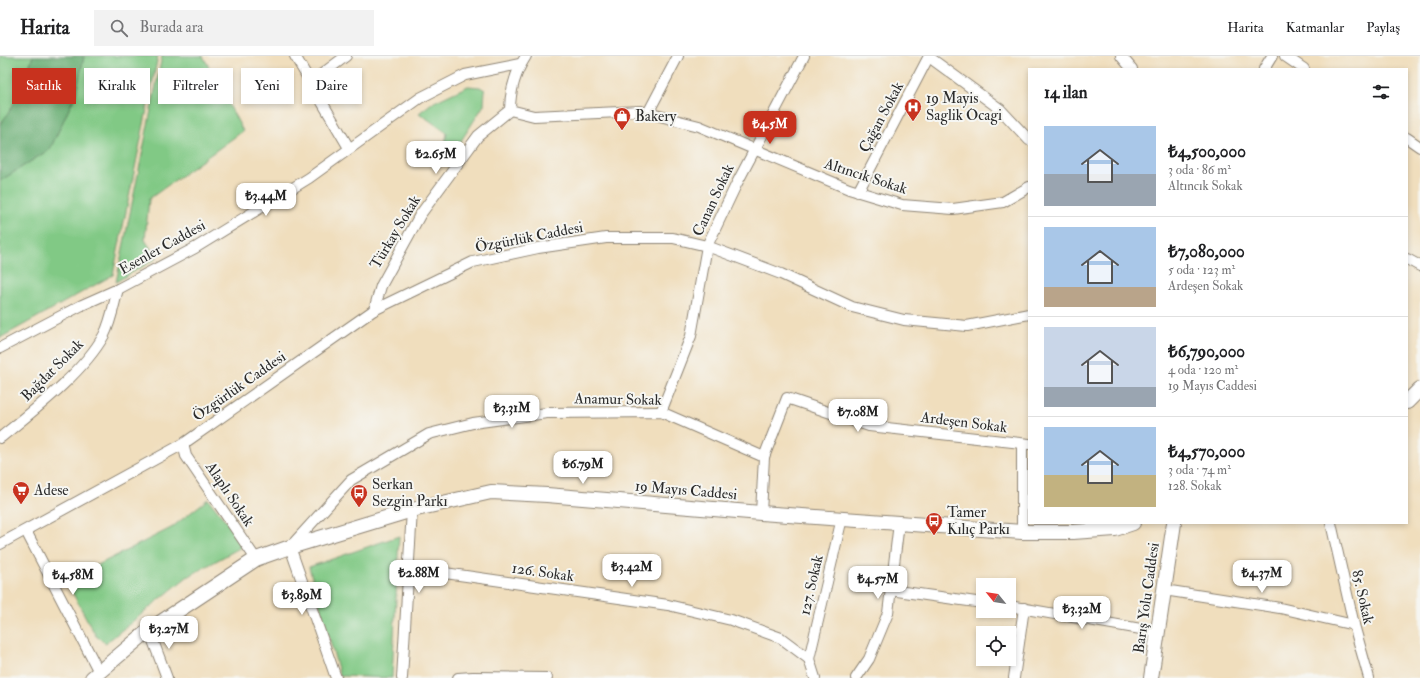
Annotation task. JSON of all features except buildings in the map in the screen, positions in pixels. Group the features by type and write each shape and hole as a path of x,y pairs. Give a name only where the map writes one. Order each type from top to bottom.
{"main road":[{"path":"1408,401 1420,389"},
{"name":"19 Mayıs Caddesi","path":"96,675 149,630 256,559 290,547 412,510 491,492 547,495 761,513 1022,532 1073,532 1115,529 1130,524"},
{"name":"Barış Yolu Caddesi","path":"1151,678 1174,524"}],"street":[{"path":"295,56 302,69"},
{"path":"330,68 346,56"},
{"path":"648,113 678,56"},
{"name":"Canan Sokak","path":"661,412 692,336 707,246 754,150 804,56"},
{"path":"929,56 1000,109 1028,139"},
{"name":"Çağan Sokak","path":"858,192 929,56"},
{"path":"1121,56 1131,68"},
{"path":"1265,68 1272,56"},
{"path":"1285,56 1303,68"},
{"path":"510,110 510,93 523,60"},
{"name":"Esenler Caddesi","path":"0,348 82,305 118,289 195,248 309,178 420,98 465,75 523,60"},
{"path":"323,104 350,148"},
{"name":"Altıncık Sokak","path":"510,110 534,116 641,111 699,126 858,192 902,205 953,209 1003,202 1028,188"},
{"name":"Türkay Sokak","path":"374,310 381,286 420,215 478,136 510,110"},
{"path":"1408,139 1420,147"},
{"name":"Özgürlük Caddesi","path":"0,544 182,444 374,310 473,262 538,248 606,238 673,238 707,246 781,274 852,308 904,320 967,326 1028,314"},
{"path":"1408,260 1420,266"},
{"name":"Bağdat Sokak","path":"0,438 41,404 87,359 104,335 118,289"},
{"name":"Ardeşen Sokak","path":"761,513 764,457 787,398 869,426 1025,444 1022,532"},
{"name":"Anamur Sokak","path":"290,547 351,480 429,434 473,423 547,413 661,412 764,457"},
{"name":"Alaplı Sokak","path":"182,444 186,456 256,559"},
{"path":"402,678 410,568 412,510"},
{"name":"127. Sokak","path":"809,659 842,518"},
{"path":"856,678 869,659 888,613 899,523"},
{"name":"85. Sokak","path":"1331,524 1354,626 1369,678"},
{"path":"26,531 96,675"},
{"path":"290,547 336,678"},
{"name":"126. Sokak","path":"410,568 668,605 731,620 781,638 809,659"},
{"path":"890,590 976,601"},
{"path":"1164,590 1280,608 1354,626"},
{"path":"1016,607 1158,632"},
{"path":"1014,678 1024,608"},
{"path":"149,630 167,678"},
{"path":"809,659 816,678"},
{"path":"458,678 547,678"}],"green space":[{"path":"0,56 33,56 29,68 12,68 12,104 14,104 0,124"},
{"path":"33,56 84,56 76,94 76,68 29,68"},
{"path":"84,56 158,56 150,95 150,68 84,68 84,104 148,104 113,275 0,338 0,181 50,149 71,104 76,104 76,94"},
{"path":"162,56 203,56 209,68 160,68"},
{"path":"158,76 158,104 229,104 243,131 149,199 145,240 157,258 116,282"},
{"path":"468,86 480,87 485,90 484,105 452,155 444,148 447,133 419,113 432,103"},
{"path":"14,104 71,104 50,149 0,181 0,124"},
{"path":"208,499 245,545 187,577 106,643 96,636 66,581 171,528"},
{"path":"399,536 392,678 340,676 309,567"}],"place":[{"name":"19 Mayis Saglik Ocagi","path":"913,122"},
{"name":"Bakery","path":"622,131"},
{"name":"Adese","path":"21,505"},
{"name":"Serkan Sezgin Parkı","path":"359,508"},
{"name":"Tamer Kılıç Parkı","path":"934,536"}]}
